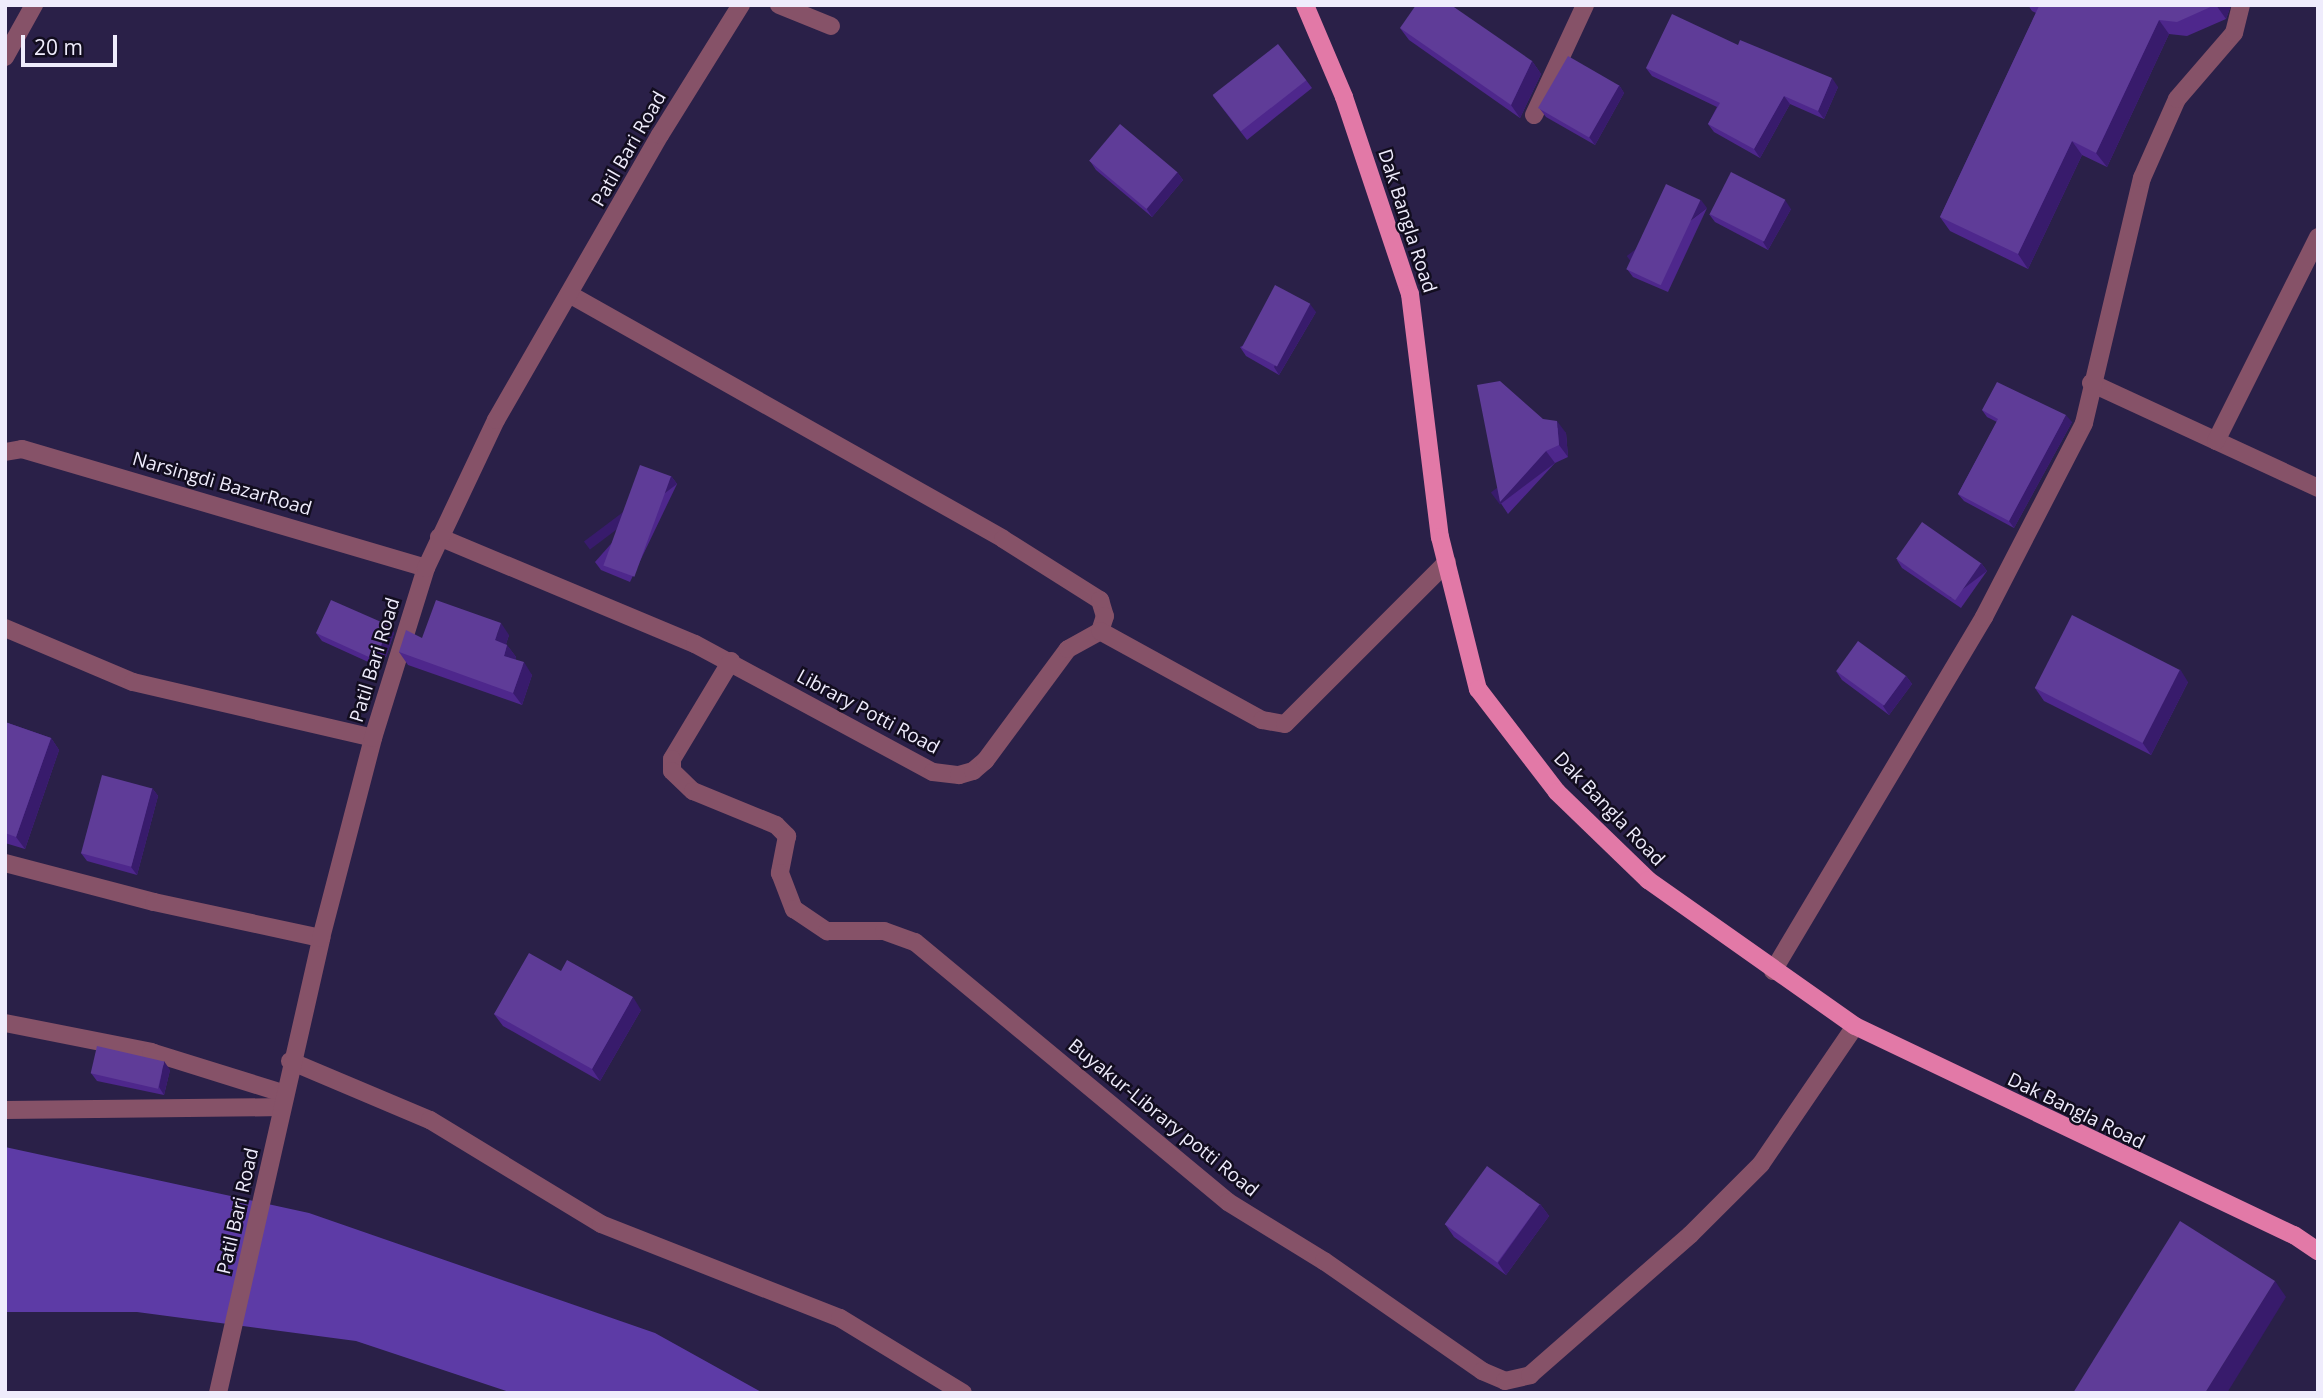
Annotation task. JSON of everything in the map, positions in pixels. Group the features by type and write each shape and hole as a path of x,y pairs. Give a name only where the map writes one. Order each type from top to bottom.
{"main road":[{"name":"Dak Bangla Road","path":"1305,5 1344,97 1410,293 1447,562 1478,689 1557,792 1648,880 1773,971 1855,1026 2294,1235 2318,1251"}],"street":[{"path":"5,57 34,5"},
{"name":"Patil Bari Road","path":"218,1393 290,1061 321,938 373,738 426,568 496,420 660,135 741,5"},
{"path":"779,5 831,26"},
{"path":"1534,115 1585,5"},
{"path":"1773,971 1984,617 2084,423 2091,383 2142,178 2177,99 2234,33 2241,5"},
{"path":"2216,441 2318,237"},
{"path":"569,295 1003,540 1100,600 1105,616 1100,631 1262,720 1285,724 1371,633 1447,562"},
{"path":"2091,383 2318,488"},
{"name":"Narsingdi BazarRoad","path":"5,452 35,453 426,568"},
{"name":"Library Potti Road","path":"439,537 731,661 933,772 959,775 973,771 985,761 1068,649 1100,631"},
{"path":"5,628 133,682 373,738"},
{"name":"Buyakur-Library potti Road","path":"731,661 672,760 672,771 693,791 776,825 787,836 780,873 794,909 827,931 884,930 915,942 1228,1202 1334,1269 1503,1387 1530,1375 1690,1235 1761,1164 1855,1026"},
{"path":"5,863 153,902 321,938"},
{"path":"5,1023 151,1052 281,1108"},
{"path":"290,1061 430,1120 601,1224 840,1318 963,1393"},
{"path":"5,1110 281,1108"}],"shaded area":[{"path":"5,1147 309,1213 655,1333 763,1393 512,1393 356,1341 137,1312 5,1312"}],"building":[{"path":"1416,5 1451,5 1532,61 1511,105 1400,28"},
{"path":"2038,5 2215,5 2177,22 2159,20 2096,153 2072,141 2018,254 1940,217"},
{"path":"1672,14 1738,45 1740,40 1832,78 1818,111 1784,96 1754,149 1708,124 1720,103 1646,68"},
{"path":"1278,44 1306,80 1241,131 1213,95"},
{"path":"1568,56 1619,86 1589,137 1538,108"},
{"path":"1120,124 1177,172 1147,209 1089,161"},
{"path":"1731,172 1785,200 1764,242 1710,214"},
{"path":"1666,184 1700,200 1661,285 1626,269"},
{"path":"1275,285 1310,304 1277,366 1242,348"},
{"path":"1500,381 1543,419 1557,421 1559,445 1546,451 1500,502 1477,385"},
{"path":"1997,382 2066,415 2009,521 1958,494 1998,419 1982,410"},
{"path":"640,465 671,476 634,577 603,566"},
{"path":"1922,522 1981,563 1955,600 1896,559"},
{"path":"331,600 388,625 380,649 375,647 371,658 316,633"},
{"path":"436,600 501,623 495,640 507,645 504,656 524,662 513,693 399,652 406,630 422,638"},
{"path":"2072,615 2180,670 2143,743 2035,688"},
{"path":"1858,641 1906,676 1884,706 1836,671"},
{"path":"5,722 51,738 16,837 5,833"},
{"path":"102,775 152,788 131,867 81,853"},
{"path":"529,953 561,971 567,960 633,997 592,1069 494,1014"},
{"path":"97,1046 164,1062 158,1089 91,1073"},
{"path":"1487,1166 1540,1204 1497,1262 1445,1224"},
{"path":"2180,1221 2275,1281 2205,1393 2073,1393"}]}
